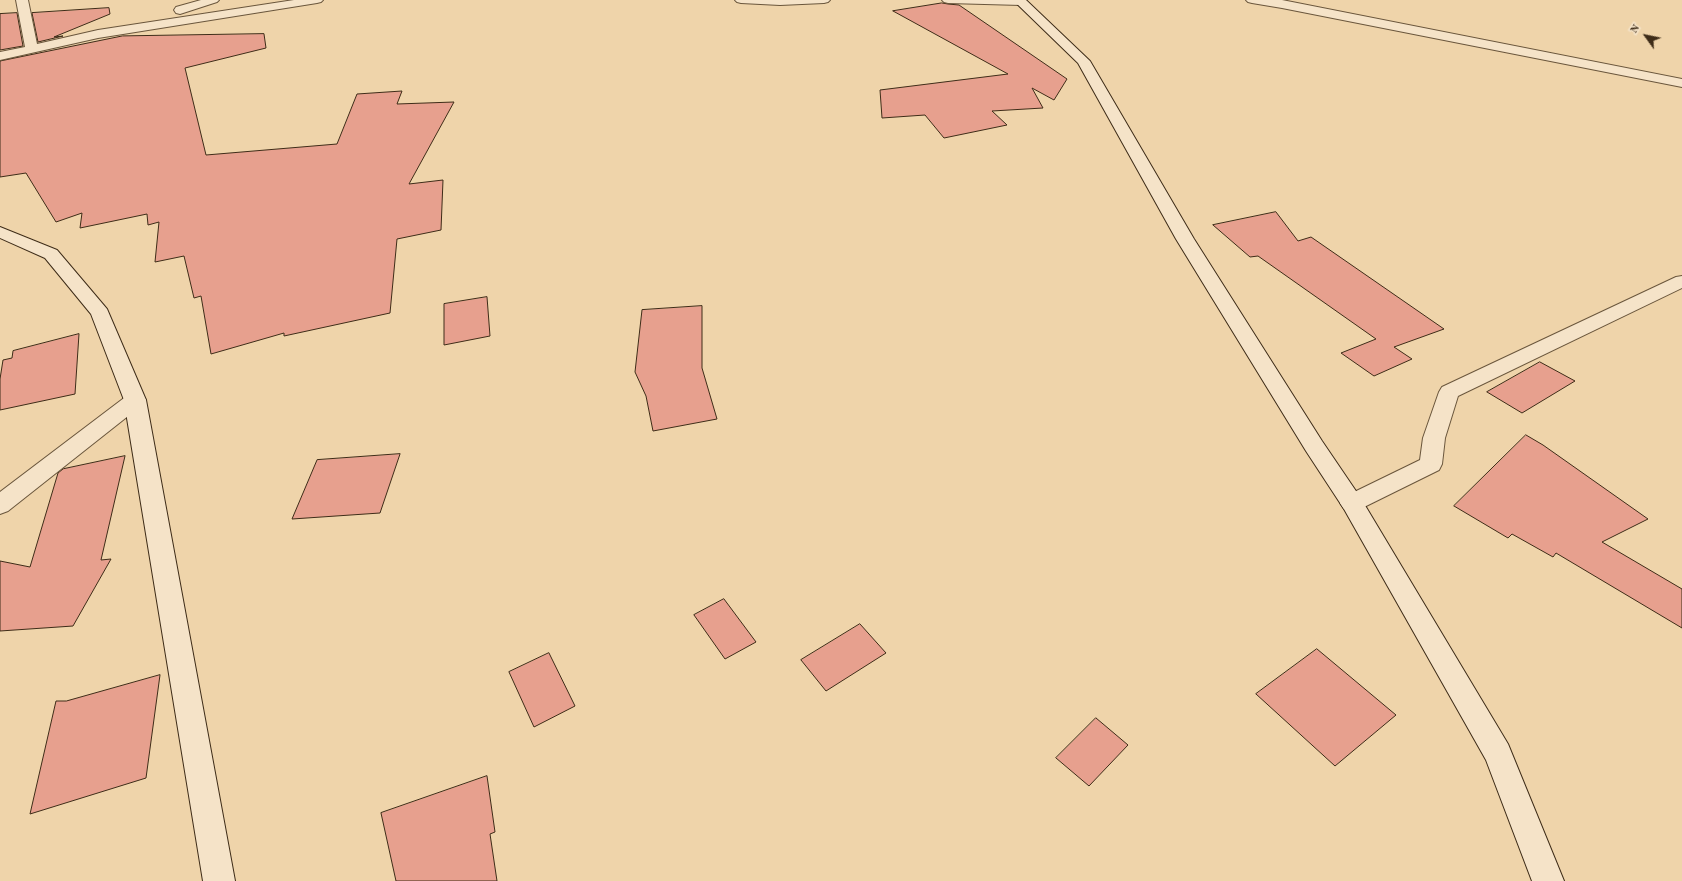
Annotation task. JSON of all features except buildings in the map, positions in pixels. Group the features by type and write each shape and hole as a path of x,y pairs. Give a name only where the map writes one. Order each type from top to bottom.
{"street":[{"path":"22,0 32,50"},
{"path":"0,56 98,34 213,0"},
{"path":"98,34 317,0"},
{"path":"741,0 780,2 824,0"},
{"path":"948,0 1020,1 1083,61 1185,239 1314,446 1352,503 1498,754 1548,881"},
{"path":"1252,0 1282,4 1682,83"},
{"path":"0,232 51,254 100,312 135,400 219,881"},
{"path":"1352,503 1431,464 1434,438 1449,392 1682,281"},
{"path":"0,505 135,400"}]}
